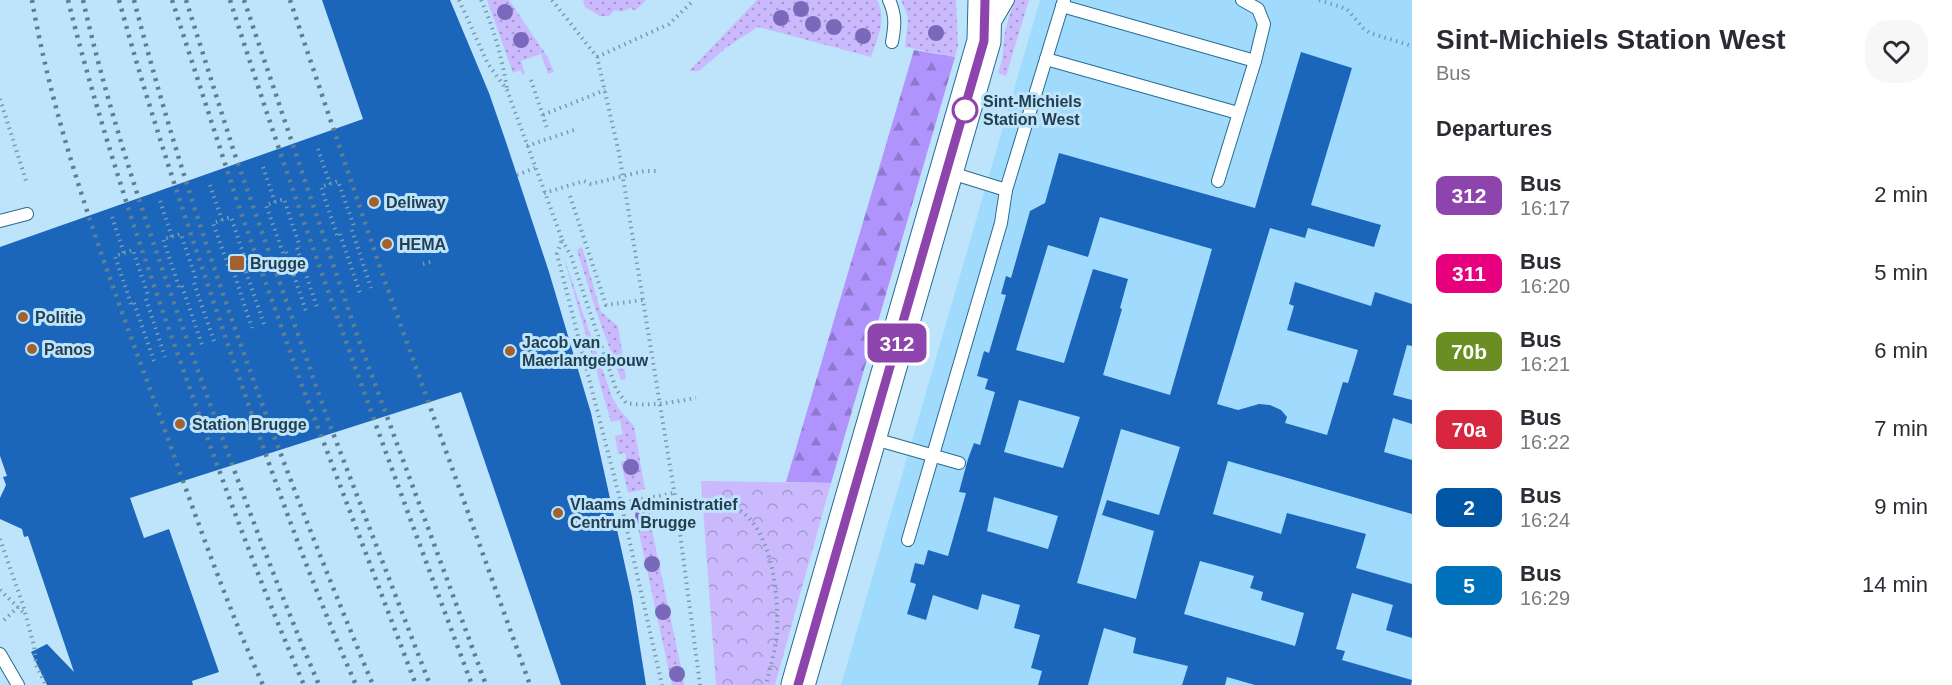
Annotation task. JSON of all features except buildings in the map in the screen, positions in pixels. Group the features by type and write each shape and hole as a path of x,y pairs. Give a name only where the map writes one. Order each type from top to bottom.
{"main road":[{"path":"798,685 984,41 985,0"}],"lane":[{"path":"889,0 896,23 892,42"},
{"path":"984,41 1008,0"},
{"path":"1218,181 1264,24 1258,9 1242,0"},
{"path":"908,540 1001,223 1006,190 1063,3 1255,61"},
{"path":"1046,59 1238,113"},
{"path":"947,172 1006,190"},
{"path":"0,221 27,214"},
{"path":"870,437 959,463"},
{"path":"0,654 4,669 18,685"}],"path":[{"path":"459,0 488,63 507,90"},
{"path":"481,0 496,41 507,90 562,240 571,256 616,389 626,403 637,405 696,399"},
{"path":"552,0 597,57 605,90 623,175 676,503 700,685"},
{"path":"597,57 669,24 694,0"},
{"path":"1319,0 1347,9 1370,33 1412,46"},
{"path":"531,80 548,131"},
{"path":"543,115 605,90"},
{"path":"0,99 27,184"},
{"path":"527,146 574,130"},
{"path":"318,148 330,184"},
{"path":"263,167 275,202"},
{"path":"517,174 535,168"},
{"path":"544,193 584,181 591,184 623,175 658,171"},
{"path":"360,293 321,187 338,181 371,288"},
{"path":"210,184 222,220"},
{"path":"570,196 606,305 643,300"},
{"path":"306,310 266,205 284,199 317,307"},
{"path":"160,201 172,237"},
{"path":"112,217 124,253"},
{"path":"252,328 213,223 231,217 264,324"},
{"path":"202,345 163,240 181,234 214,341"},
{"path":"562,240 558,254 621,503 663,685"},
{"path":"154,361 115,256 133,250 165,357"},
{"path":"423,264 434,261"},
{"path":"612,505 674,493"},
{"path":"676,503 712,502 734,507 752,519 774,573 777,606 777,637 766,685"},
{"path":"0,539 26,614 36,665 46,685"},
{"path":"0,590 26,614"},
{"path":"4,620 18,607"}],"shaded area":[{"path":"1040,0 1412,0 1412,685 841,685"}],"green space":[{"path":"487,0 509,0 547,56 554,72 548,74 541,54 521,61 525,74 523,75 520,70 513,73"},
{"path":"583,0 646,0 635,11 631,8 621,12 615,10 609,16 600,16 585,7"},
{"path":"757,0 877,0 881,22 871,57 758,27 727,47 699,71 689,71"},
{"path":"901,0 956,0 958,46 955,57 905,47 908,17"},
{"path":"1014,0 1029,0 1006,76 998,73 1002,60 1005,31"},
{"path":"914,50 955,57 831,483 786,482"},
{"path":"582,247 601,312 618,326 626,379 621,380 595,308 577,250"},
{"path":"563,255 612,397 634,426 645,489 628,493 621,462 627,460 625,453 618,454 615,436 623,434 620,420 611,422"},
{"path":"701,481 831,483 775,685 716,685"},
{"path":"647,507 684,685 672,685 634,510"}],"railway":[{"path":"32,0 54,99 99,247 204,540 263,685"},
{"path":"68,0 105,134 163,311 238,521 304,685"},
{"path":"83,0 118,133 161,264 252,519 319,685"},
{"path":"119,0 166,159 250,409 300,548 356,685"},
{"path":"134,0 184,175 242,347 305,517 373,685"},
{"path":"172,0 241,213 303,388 416,685"},
{"path":"186,0 234,152 328,420 430,685"},
{"path":"230,0 347,344 472,685"},
{"path":"244,0 358,338 486,685"},
{"path":"290,0 382,273 530,685"}],"bus line":[{"name":"312","path":"798,685 984,41 985,0"}],"place":[{"name":"Sint-Michiels Station West","path":"965,110"},
{"name":"Deliway","path":"374,202"},
{"name":"HEMA","path":"387,244"},
{"name":"Brugge","path":"237,263"},
{"name":"Politie","path":"23,317"},
{"name":"Panos","path":"32,349"},
{"name":"Jacob van Maerlantgebouw","path":"510,351"},
{"name":"Station Brugge","path":"180,424"},
{"name":"Vlaams Administratief Centrum Brugge","path":"558,513"}]}
